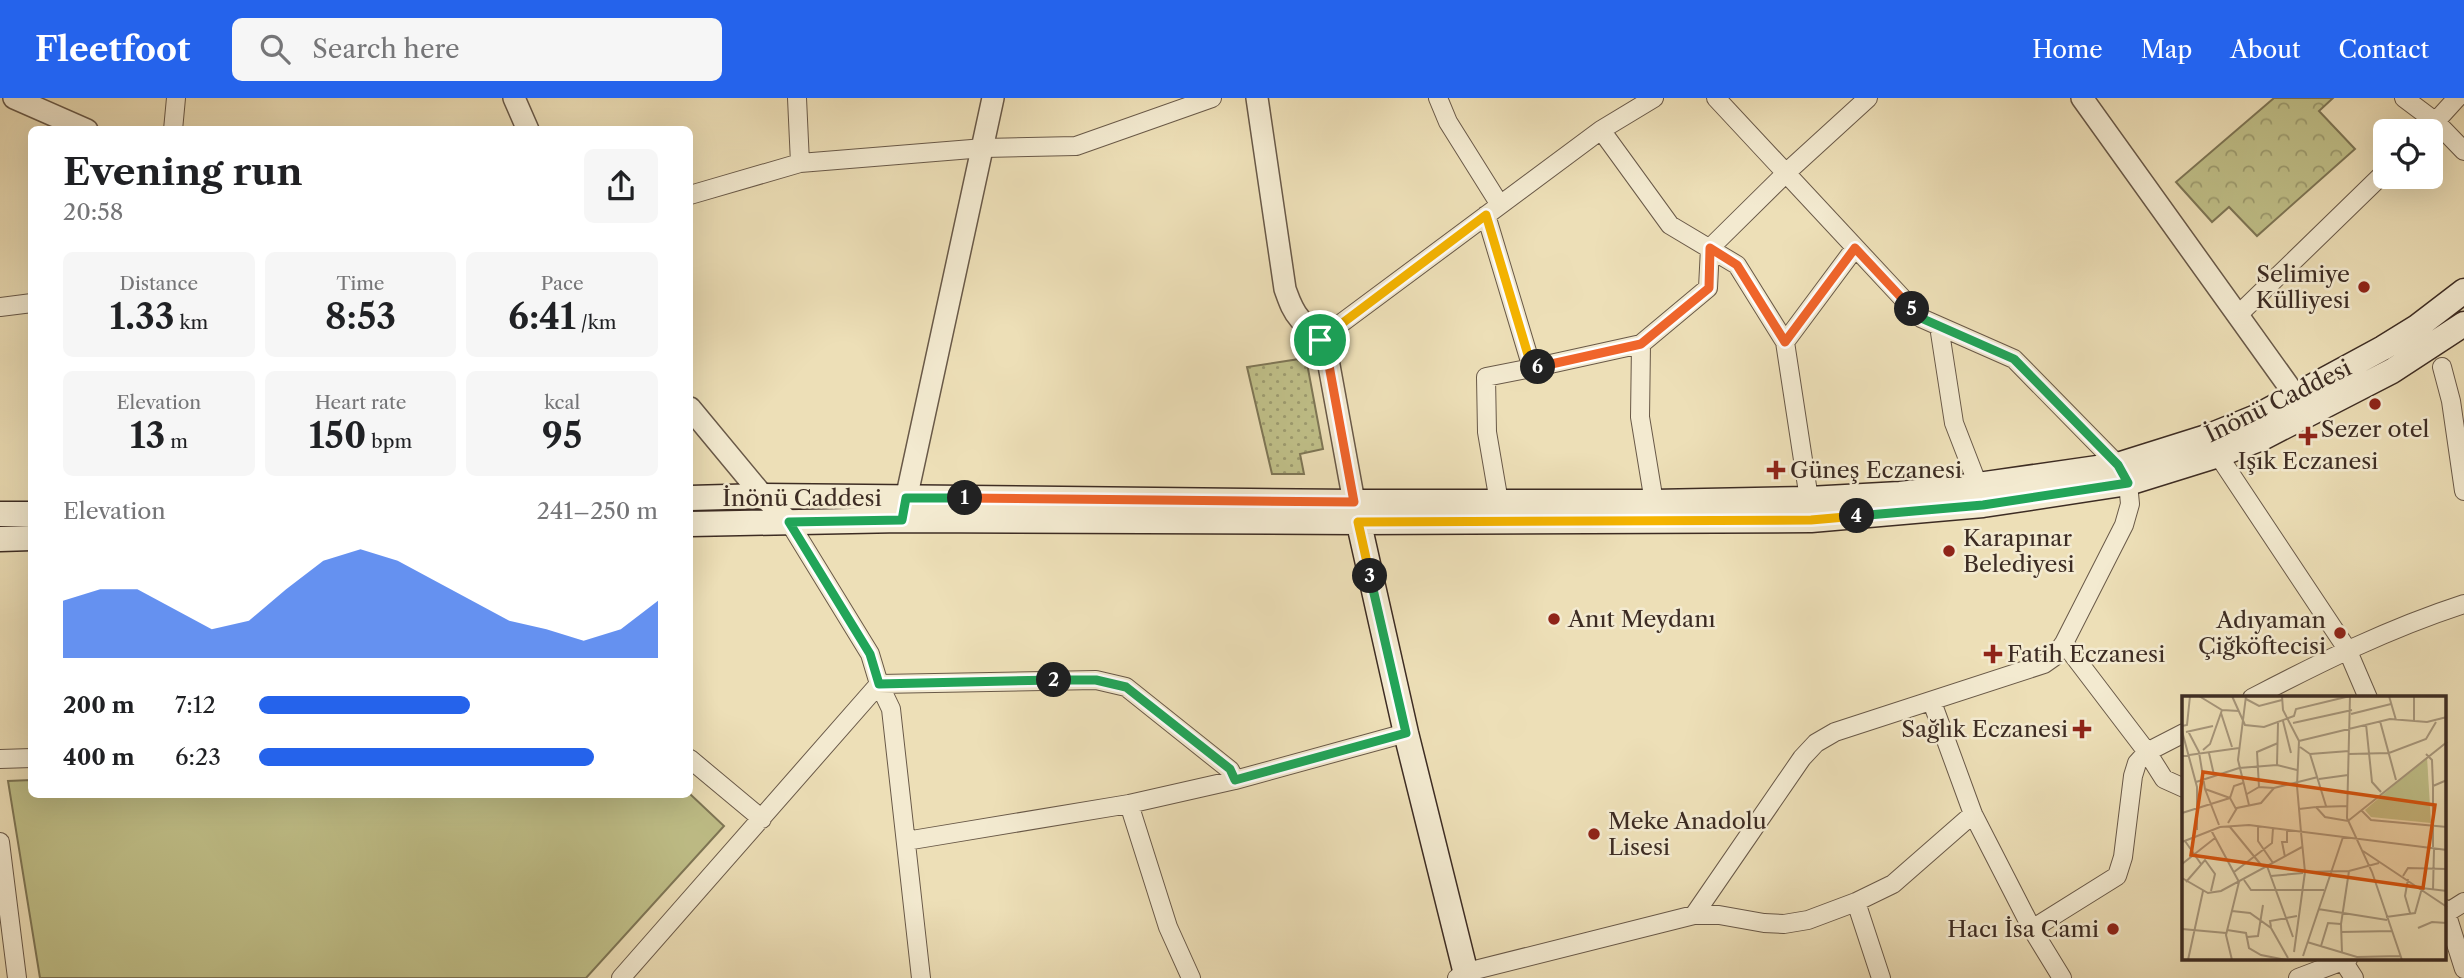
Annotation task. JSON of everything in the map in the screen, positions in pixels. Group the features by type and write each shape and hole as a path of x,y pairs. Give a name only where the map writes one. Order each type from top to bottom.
{"main road":[{"name":"İnönü Caddesi","path":"1356,512 1499,502 1809,499 1900,494 2123,474 2253,418 2383,348 2417,327 2464,290"},
{"name":"İnönü Caddesi","path":"693,498 763,496 904,509 1356,512 1811,520 1983,505 2218,455 2263,438 2392,371 2464,324"},
{"name":"İnönü Caddesi","path":"693,524 789,522 904,509"},
{"path":"1356,512 1464,976"},
{"path":"0,514 28,514"},
{"path":"0,539 28,538"}],"street":[{"path":"14,98 78,126"},
{"path":"173,126 176,98"},
{"path":"513,98 526,126"},
{"path":"797,98 800,163"},
{"path":"904,509 993,98"},
{"path":"693,194 800,163 984,148 1076,146 1212,98"},
{"path":"1257,98 1286,289 1299,319 1326,349 1356,512"},
{"path":"1438,98 1493,210 1532,368"},
{"path":"1320,340 1601,130 1654,98"},
{"path":"1694,915 1802,758 1816,743 1835,732 2034,669 2054,656 2064,643 2124,526 2130,505 2123,474 2014,359 1921,318 1716,98"},
{"path":"1499,502 1487,432 1486,377 1641,344 1709,288 1710,248 1787,172 1868,98"},
{"path":"2082,98 2295,395"},
{"path":"2404,98 2424,119"},
{"path":"2438,119 2457,98"},
{"path":"1601,130 1670,225 1737,265 1785,342 1809,499"},
{"path":"2443,136 2464,151"},
{"path":"2239,314 2373,184"},
{"path":"1785,342 1855,248"},
{"path":"0,307 28,304"},
{"path":"1938,326 1954,423 1978,485"},
{"path":"1641,344 1640,417 1654,502"},
{"path":"2442,368 2451,401 2464,491"},
{"path":"693,412 763,496 789,522 870,654 879,684 891,709 921,978"},
{"path":"2218,455 2347,649 2367,696"},
{"path":"2256,696 2347,649 2429,615 2464,604"},
{"path":"2064,643 2147,752 2164,779 2182,787"},
{"path":"621,978 879,684 1096,680 1126,687 1230,769 1235,780"},
{"path":"1932,702 1973,814 2032,929 2062,978"},
{"path":"906,841 1129,804 1235,780 1406,733"},
{"path":"2032,929 2117,876 2123,857 2137,763 2147,752 2182,734"},
{"path":"0,759 28,758"},
{"path":"693,762 762,819"},
{"path":"1129,804 1168,927 1191,978"},
{"path":"1464,976 1694,915 1719,915 1784,924 1808,920 1894,884 1973,814"},
{"path":"0,842 7,951 17,978"},
{"path":"1856,902 1881,978"},
{"path":"2446,911 2464,902"},
{"path":"2446,915 2464,969"},
{"path":"2298,978 2345,960 2354,978"}],"green space":[{"path":"2274,98 2333,98 2319,111 2355,149 2257,236 2229,207 2212,222 2176,182"},
{"path":"1306,358 1323,449 1300,454 1304,474 1272,474 1247,367"},
{"path":"28,780 28,798 693,797 724,826 586,978 40,978 8,781"}],"place":[{"name":"Selimiye Külliyesi","path":"2364,287"},
{"name":"Sezer otel","path":"2375,404"},
{"name":"Işık Eczanesi","path":"2308,436"},
{"name":"Güneş Eczanesi","path":"1776,470"},
{"name":"Karapınar Belediyesi","path":"1949,551"},
{"name":"Anıt Meydanı","path":"1554,619"},
{"name":"Adıyaman Çiğköftecisi","path":"2340,633"},
{"name":"Fatih Eczanesi","path":"1993,654"},
{"name":"Sağlık Eczanesi","path":"2082,729"},
{"name":"Meke Anadolu Lisesi","path":"1594,834"},
{"name":"Hacı İsa Cami","path":"2113,929"}],"route":[{"path":"1486,215 1532,368 1641,344 1709,288 1710,248 1737,265 1785,342 1855,248 1921,318 2014,359 2118,465 2128,483 1983,505 1811,520 1358,522 1406,733 1235,780 1230,769 1126,687 1096,680 879,684 870,654 789,522 902,520 906,498 1354,502 1326,349 1320,340 1486,215"}]}
